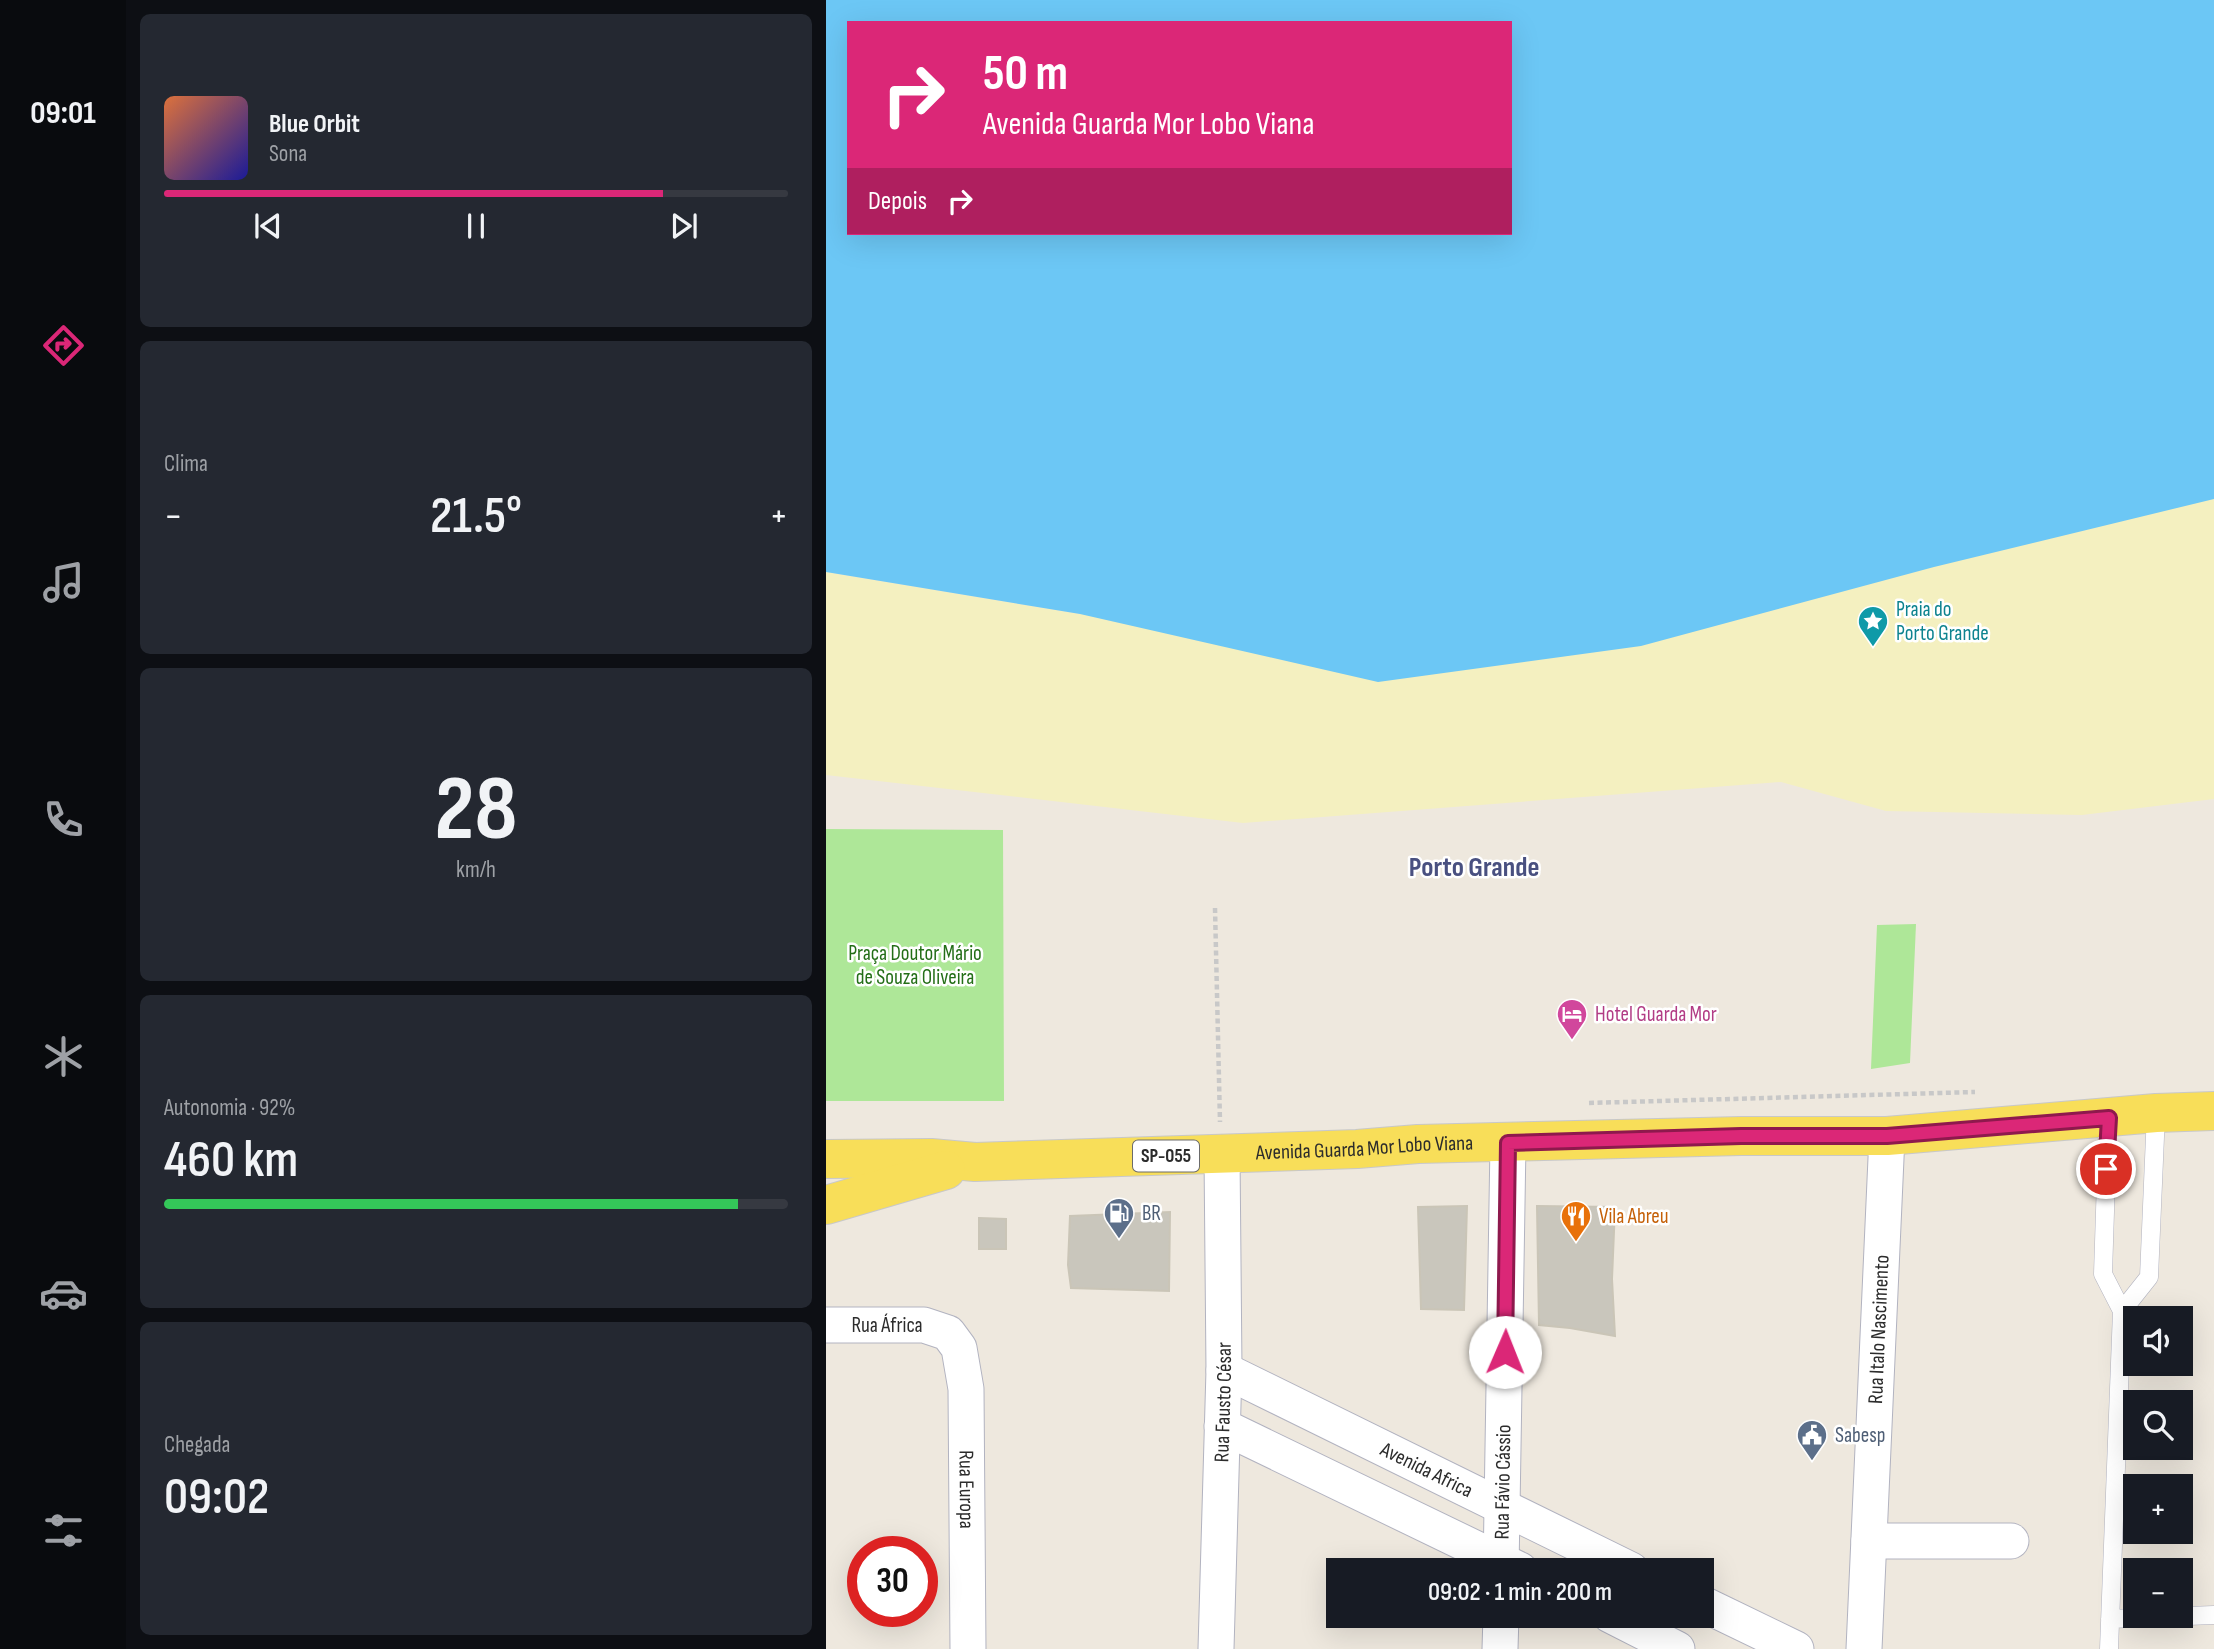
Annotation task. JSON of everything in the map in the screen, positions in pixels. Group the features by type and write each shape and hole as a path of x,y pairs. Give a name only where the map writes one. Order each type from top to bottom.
{"main road":[{"name":"Avenida Guarda Mor Lobo Viana","path":"826,1159 931,1158 975,1162 1357,1149 1418,1144 1741,1136 1887,1136 2156,1113 2214,1111"},
{"name":"Avenida Guarda Mor Lobo Viana","path":"826,1205 975,1162"}],"street":[{"name":"Rua Italo Nascimento","path":"1864,1649 1887,1136"},
{"name":"Rua Fávio Cássio","path":"1507,1558 1503,1508 1508,1143"},
{"name":"Rua Fausto César","path":"1216,1649 1223,1370 1222,1154"},
{"name":"Rua África","path":"826,1325 925,1325 948,1333"},
{"name":"Rua Europa","path":"948,1333 959,1348 966,1389 968,1649"},
{"name":"Avenida Africa","path":"1223,1370 1606,1558"},
{"path":"1222,1426 1490,1558"},
{"path":"1869,1541 2011,1541"},
{"path":"1714,1609 1796,1649"},
{"path":"1500,1649 1501,1628"},
{"path":"1636,1628 1677,1649"}],"lane":[{"path":"2122,1311 2148,1277 2156,1113"},
{"path":"2109,1118 2103,1274 2122,1311 2109,1649"},
{"path":"2110,1619 2214,1615"}],"path":[{"path":"1215,908 1222,1154"}],"green space":[{"name":"Praça Doutor Mário de Souza Oliveira","path":"826,829 1003,830 1004,1101 826,1101"},
{"path":"1916,924 1910,1063 1871,1069 1877,925"}],"sand":[{"name":"Praia do Porto Grande","path":"2214,496 2214,799 2082,815 1886,811 1781,782 1243,823 826,775 826,572 1080,614"}],"water":[{"path":"826,0 2214,0 2214,499 1934,567 1641,646 1378,682 1080,614 826,572"}],"building":[{"path":"1467,1206 1464,1310 1421,1309 1418,1207"},
{"name":"Vila Abreu","path":"1537,1206 1615,1207 1612,1279 1615,1336 1539,1325"},
{"name":"BR","path":"1170,1212 1169,1291 1071,1288 1068,1265 1070,1216"},
{"path":"979,1218 1006,1219 1006,1249 979,1249"}],"place":[{"name":"Praia do Porto Grande","path":"1873,648"},
{"name":"Hotel Guarda Mor","path":"1572,1041"},
{"name":"BR","path":"1119,1240"},
{"name":"Vila Abreu","path":"1576,1243"},
{"name":"Sabesp","path":"1812,1462"}],"district":[{"name":"Porto Grande","path":"1474,867"}],"route":[{"path":"1505,1352 1508,1143 1741,1136 1887,1136 2109,1118 2106,1169"}]}
